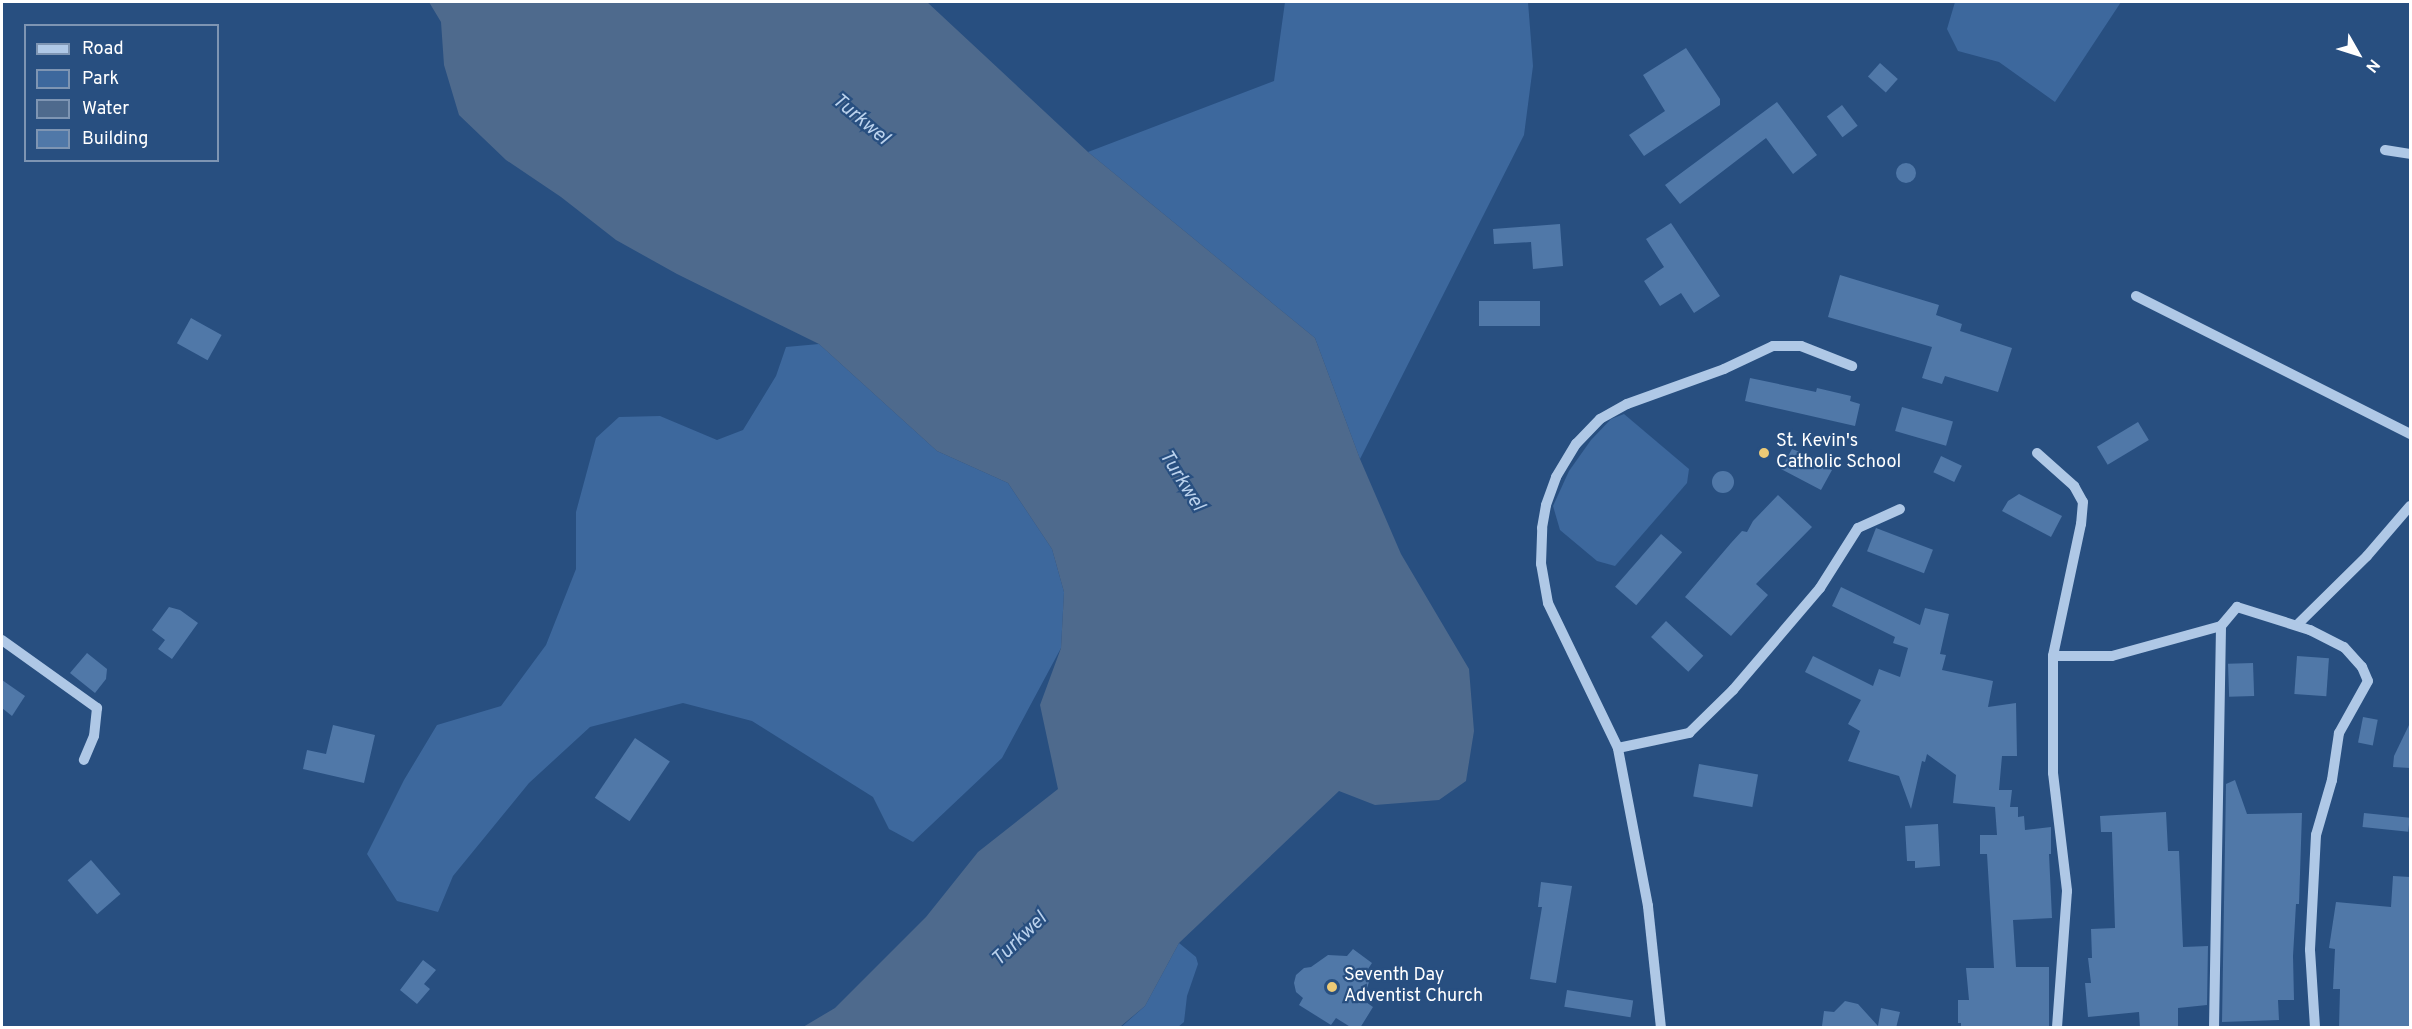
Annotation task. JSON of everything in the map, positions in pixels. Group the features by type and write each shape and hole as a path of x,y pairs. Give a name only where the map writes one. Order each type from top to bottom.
{"street":[{"path":"2385,150 2410,154"},
{"path":"2136,296 2410,434"},
{"path":"1661,1028 1648,906 1618,748 1548,603 1541,564 1542,528 1546,505 1563,462 1600,419 1627,404 1702,377 1773,346 1801,346 1852,366"},
{"path":"2037,453 2074,486 2083,502 2053,656 2053,773 2067,891 2057,1028"},
{"path":"2296,625 2367,556 2410,506"},
{"path":"1618,748 1689,733 1733,690 1820,588 1858,528 1900,509"},
{"path":"2053,656 2112,656 2221,626 2237,607 2296,625 2344,647 2362,667 2368,681 2339,733 2332,780 2316,835 2310,950 2315,1028"},
{"path":"2214,1028 2221,626"},
{"path":"2,640 97,708 94,736 84,760"}],"green space":[{"path":"1285,2 1528,2 1533,66 1524,135 1360,459 1315,338 1088,152 1274,81"},
{"path":"1955,2 2121,2 2055,102 1999,62 1958,51 1947,29"},
{"path":"819,344 937,451 1008,483 1052,549 1064,592 1061,648 1002,758 913,842 889,829 873,797 752,721 683,703 590,727 529,783 453,876 438,912 397,901 367,854 404,780 437,725 501,706 546,645 576,569 576,512 596,438 619,417 660,416 717,440 743,430 776,376 786,347"},
{"path":"1624,414 1689,469 1687,483 1615,566 1597,561 1560,530 1553,506 1569,471 1591,440 1611,419"},
{"path":"1179,943 1196,957 1198,964 1187,996 1184,1022 1178,1027 1120,1028 1145,1006"}],"water":[{"name":"Turkwel","path":"429,2 927,2 1088,152 1315,338 1360,459 1401,554 1469,669 1474,731 1466,781 1439,800 1375,805 1339,791 1179,943 1145,1006 1120,1027 803,1027 835,1008 926,917 978,852 1058,789 1040,705 1061,648 1064,592 1052,549 1008,483 937,451 819,344 677,274 616,240 561,197 506,160 459,115 444,65 441,22"}],"building":[{"path":"1686,48 1720,99 1720,105 1644,156 1629,135 1665,111 1643,75"},
{"path":"1880,63 1898,79 1886,92 1868,76"},
{"path":"1777,102 1817,155 1793,174 1766,138 1680,204 1665,185"},
{"path":"1842,105 1858,126 1842,137 1827,116"},
{"path":"1906,163 1913,166 1916,173 1913,180 1906,183 1899,180 1896,173 1899,166"},
{"path":"1671,223 1720,296 1694,313 1681,293 1660,306 1644,281 1664,267 1646,239"},
{"path":"1560,224 1563,266 1533,269 1531,242 1494,244 1493,229"},
{"path":"1840,275 1939,305 1936,315 1962,324 1960,331 2012,348 1998,392 1945,376 1942,384 1922,378 1932,347 1828,317"},
{"path":"1479,301 1540,301 1540,326 1479,326"},
{"path":"191,318 222,335 208,360 177,343"},
{"path":"1750,378 1816,392 1817,388 1851,396 1850,401 1860,404 1855,426 1745,401"},
{"path":"1902,407 1953,422 1946,446 1895,431"},
{"path":"2138,422 2149,440 2108,465 2097,447"},
{"path":"1792,449 1821,460 1820,464 1832,470 1821,490 1781,469"},
{"path":"1941,456 1962,466 1954,482 1933,472"},
{"path":"1723,471 1731,474 1734,482 1731,490 1723,493 1715,490 1712,482 1715,474"},
{"path":"2019,494 2062,516 2051,537 2002,511 2008,501"},
{"path":"1778,495 1812,527 1756,584 1768,595 1731,636 1685,597 1731,543 1742,531 1747,532 1753,521"},
{"path":"1876,528 1933,550 1924,573 1867,551"},
{"path":"1661,534 1682,552 1636,605 1615,587"},
{"path":"1841,587 1920,625 1925,608 1949,614 1940,654 1946,655 1942,670 1993,681 1988,707 2016,703 2017,756 2002,756 1999,790 2012,790 2010,807 2018,807 2018,817 2024,816 2025,830 2051,827 2051,854 2049,854 2052,918 2013,920 2016,967 2049,967 2049,1028 1961,1028 1961,1023 1958,1023 1958,1000 1969,1000 1966,968 1994,968 1987,854 1980,854 1980,835 1997,835 1995,807 1953,803 1956,775 1927,754 1925,762 1922,761 1911,809 1899,776 1848,761 1860,731 1848,724 1861,700 1805,672 1813,656 1873,686 1879,669 1900,677 1908,648 1893,643 1895,637 1832,606"},
{"path":"169,607 180,610 198,623 172,659 158,649 165,640 152,630"},
{"path":"1666,621 1703,656 1688,672 1651,637"},
{"path":"87,653 107,669 106,679 95,693 70,673"},
{"path":"2297,656 2329,658 2326,696 2294,694"},
{"path":"2253,663 2254,696 2229,697 2228,664"},
{"path":"2,680 25,696 12,716 2,708"},
{"path":"2363,717 2378,720 2373,745 2358,743"},
{"path":"2410,723 2410,768 2393,767 2394,756"},
{"path":"333,725 375,735 364,783 303,769 307,750 326,754"},
{"path":"635,738 670,761 630,821 595,798"},
{"path":"1699,764 1758,774 1752,807 1693,796"},
{"path":"2235,780 2247,814 2302,813 2299,904 2296,904 2293,956 2294,1000 2278,1000 2279,1020 2222,1022 2226,784"},
{"path":"2166,812 2168,851 2179,851 2183,947 2208,946 2207,1005 2178,1008 2178,1026 2140,1028 2139,1012 2088,1017 2085,983 2091,983 2088,958 2092,958 2091,929 2115,928 2112,832 2101,832 2100,816"},
{"path":"2364,813 2410,818 2408,832 2363,827"},
{"path":"1938,824 1940,866 1915,868 1915,861 1907,861 1905,826"},
{"path":"91,860 121,894 97,914 68,880"},
{"path":"2393,876 2410,877 2410,1028 2339,1028 2340,989 2333,989 2335,949 2329,948 2336,902 2391,907"},
{"path":"1541,882 1572,886 1556,983 1530,979 1542,907 1538,907"},
{"name":"Seventh Day Adventist Church","path":"1353,949 1372,963 1366,972 1369,982 1363,1000 1373,1007 1360,1028 1352,1028 1336,1018 1331,1025 1299,1005 1303,998 1296,992 1294,983 1296,975 1304,968 1311,967 1328,955 1347,956"},
{"path":"423,960 436,970 424,984 430,989 417,1004 400,990"},
{"path":"1567,990 1633,1000 1631,1017 1564,1007"},
{"path":"1845,1001 1858,1004 1878,1026 1881,1008 1900,1012 1896,1028 1822,1026 1824,1011 1834,1012"}],"place":[{"name":"St. Kevin's Catholic School","path":"1764,453"},
{"name":"Seventh Day Adventist Church","path":"1332,987"}]}
